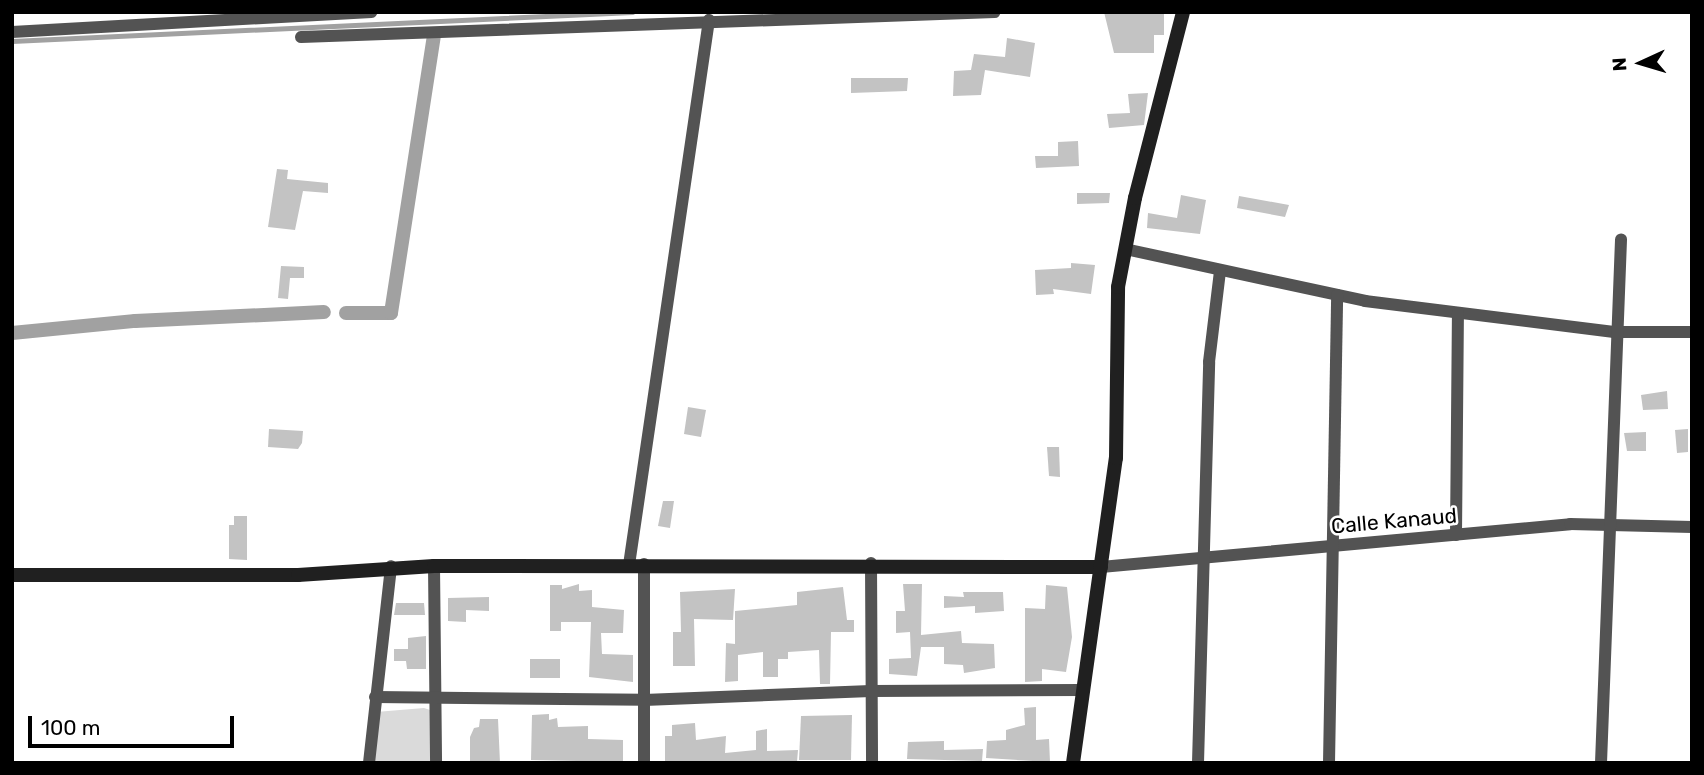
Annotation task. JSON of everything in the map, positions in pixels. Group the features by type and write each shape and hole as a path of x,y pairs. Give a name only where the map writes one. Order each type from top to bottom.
{"street":[{"path":"12,32 371,12"},
{"path":"301,37 709,20 995,12"},
{"path":"1073,763 1116,458 1118,287 1183,12"},
{"path":"644,763 644,700 637,564 709,20"},
{"path":"1601,763 1614,332 1621,239"},
{"path":"1125,249 1337,296 1614,332 1692,332"},
{"path":"1198,763 1209,362 1220,271"},
{"path":"1329,763 1336,545 1337,296"},
{"path":"1456,535 1458,313"},
{"name":"Calle Kanaud","path":"1101,567 1205,561 1336,545 1456,535 1607,525 1692,527"},
{"path":"12,575 298,575 391,566 637,564 871,563 1101,567"},
{"path":"871,563 872,763"},
{"path":"369,763 391,566"},
{"path":"434,566 436,763"},
{"path":"375,697 644,700 871,691 1082,690"}],"shaded area":[{"path":"424,708 430,710 431,763 372,763 376,712"}],"building":[{"path":"1104,12 1164,12 1164,35 1154,35 1154,53 1114,53"},
{"path":"1007,38 1035,43 1030,77 985,70 981,95 953,96 954,71 971,70 974,54 1005,57"},
{"path":"851,78 908,78 907,91 851,93"},
{"path":"1148,93 1144,125 1109,128 1107,114 1130,113 1128,94"},
{"path":"1078,141 1079,166 1036,168 1035,156 1058,156 1058,142"},
{"path":"277,169 288,170 287,179 328,183 328,193 303,191 295,230 268,227"},
{"path":"1077,193 1110,193 1109,203 1077,204"},
{"path":"1181,195 1206,200 1200,234 1147,228 1148,213 1177,218"},
{"path":"1239,196 1289,205 1285,217 1237,208"},
{"path":"1071,263 1095,265 1091,294 1053,289 1054,294 1036,295 1035,270 1071,268"},
{"path":"281,266 304,267 304,278 290,278 288,299 278,298"},
{"path":"1667,391 1668,409 1643,410 1641,395"},
{"path":"688,407 706,410 701,437 684,434"},
{"path":"269,429 303,431 302,443 298,449 268,447"},
{"path":"1688,429 1688,452 1677,453 1675,430"},
{"path":"1646,432 1646,451 1627,451 1624,433"},
{"path":"1047,447 1059,447 1060,477 1049,476"},
{"path":"663,501 674,501 670,528 658,526"},
{"path":"234,516 247,516 247,560 229,559 229,525 234,525"},
{"path":"579,584 579,591 592,590 592,607 624,610 623,633 601,633 602,654 633,655 633,682 589,677 591,622 561,622 561,631 550,631 550,585 562,585 562,589"},
{"path":"903,584 922,584 921,635 961,631 962,643 994,644 995,668 964,673 963,665 944,664 944,647 921,647 917,676 889,674 889,659 911,658 910,632 896,633 896,611 905,611"},
{"path":"1046,585 1067,587 1072,637 1066,672 1042,669 1042,681 1025,682 1025,608 1045,609"},
{"path":"843,587 847,620 854,620 854,632 831,632 830,684 820,684 819,650 788,652 788,659 778,659 778,677 763,677 763,652 738,655 738,681 725,682 726,643 735,644 735,611 797,605 797,592"},
{"path":"735,589 733,620 694,619 695,666 673,666 673,632 681,632 680,592"},
{"path":"963,592 1003,592 1004,611 975,613 975,606 944,608 944,596 964,597"},
{"path":"489,597 489,611 466,610 466,622 448,621 448,598"},
{"path":"396,603 424,603 425,615 394,615"},
{"path":"426,636 426,669 407,669 406,661 394,661 394,649 408,649 408,638"},
{"path":"530,659 560,659 560,678 530,678"},
{"path":"1036,707 1036,740 1049,739 1050,762 986,758 987,741 1006,740 1006,730 1025,725 1024,708"},
{"path":"549,714 549,720 557,718 558,727 588,726 588,739 623,740 623,762 531,760 532,715"},
{"path":"852,715 851,760 799,760 801,716"},
{"path":"480,719 498,719 500,763 470,762 470,737 474,728 479,727"},
{"path":"695,723 696,740 726,736 725,753 756,750 756,731 767,729 767,751 798,750 797,762 665,762 665,736 672,736 672,725"},
{"path":"944,741 944,750 983,749 982,761 907,759 908,742"}],"waterway":[{"path":"12,41 632,12"},
{"path":"346,313 391,313 434,36"},
{"path":"12,333 135,321 324,312"}]}
